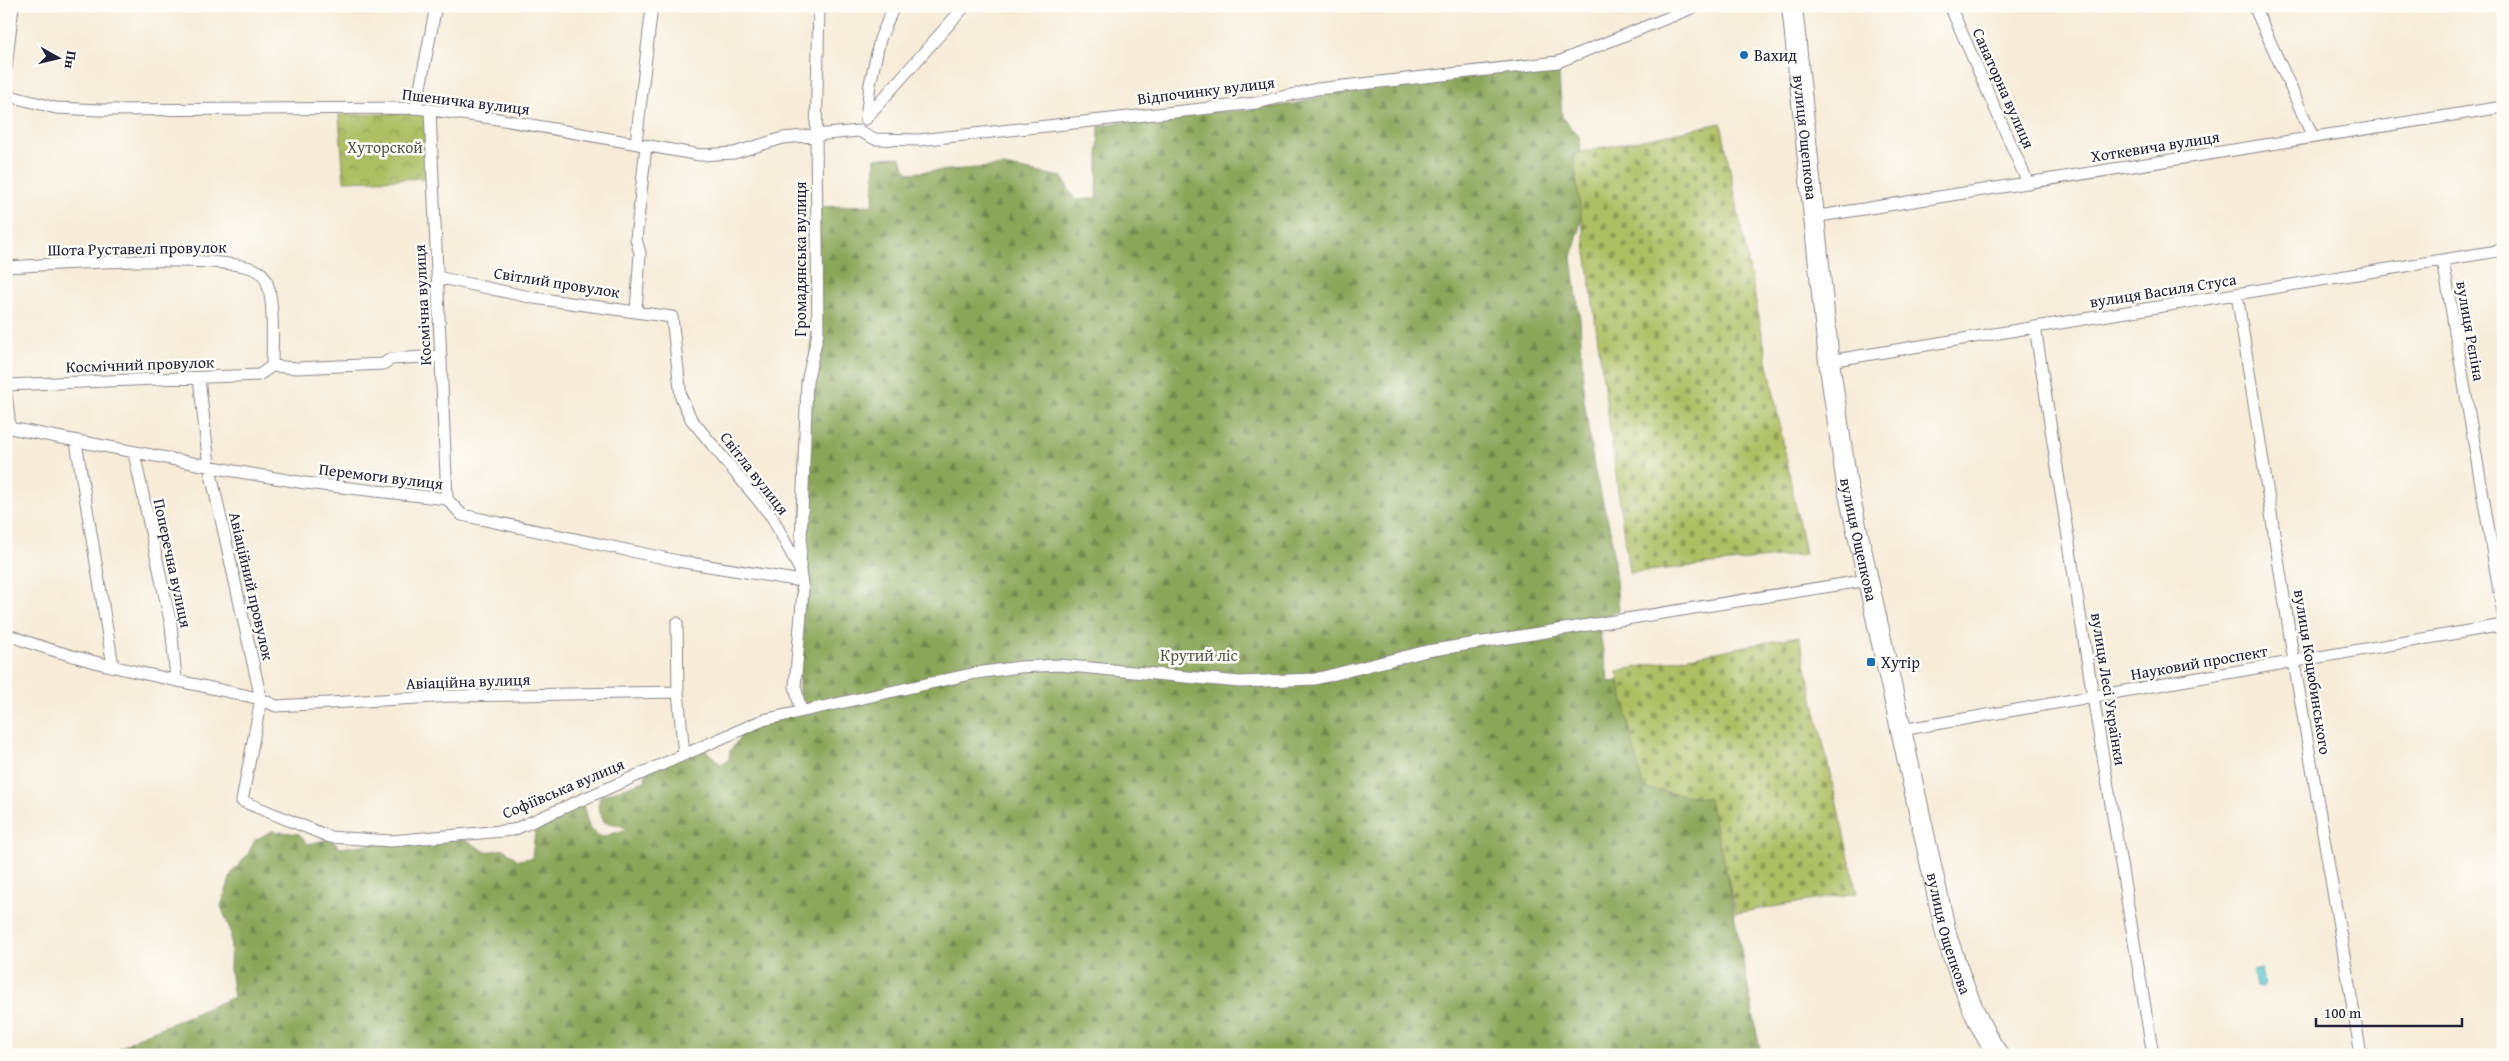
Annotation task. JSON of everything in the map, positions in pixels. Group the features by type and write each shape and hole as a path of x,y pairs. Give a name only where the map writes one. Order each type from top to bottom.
{"highway":[{"name":"вулиця Ощепкова","path":"1792,6 1829,361 1847,485 1948,938 1969,1003 1985,1036 1998,1055"}],"street":[{"path":"6,68 13,6"},
{"path":"416,108 436,6"},
{"path":"636,311 640,253 636,239 652,6"},
{"name":"Громадянська вулиця","path":"801,576 807,382 818,333 816,134 819,6"},
{"path":"866,118 870,84 880,39 894,6"},
{"path":"859,131 866,118 965,6"},
{"name":"Відпочинку вулиця","path":"859,131 875,139 919,140 1256,103 1317,89 1558,62 1697,6"},
{"name":"Санаторна вулиця","path":"1950,6 2028,183"},
{"path":"2254,6 2313,137"},
{"name":"Пшеничка вулиця","path":"6,95 56,108 100,110 416,108 492,118 700,155 734,153 783,138 859,131"},
{"name":"Хоткевича вулиця","path":"1813,217 2503,107"},
{"name":"Космічна вулиця","path":"430,110 447,499"},
{"name":"вулиця Василя Стуса","path":"1829,361 2503,250"},
{"name":"Шота Руставелі провулок","path":"6,267 179,260 239,264 261,273 270,289 272,366"},
{"name":"вулиця Рєпіна","path":"2443,260 2503,614"},
{"name":"Світлий провулок","path":"437,277 534,298 672,317"},
{"name":"вулиця Коцюбинського","path":"2237,294 2294,662 2362,1055"},
{"name":"Світла вулиця","path":"672,317 681,397 691,419 772,517 801,576"},
{"name":"вулиця Лесі Українки","path":"2035,327 2093,696 2153,1055"},
{"path":"272,366 297,368 383,364 391,359 442,356"},
{"name":"Космічний провулок","path":"6,385 259,375 272,366"},
{"name":"Авіаційний провулок","path":"199,378 209,465 261,699 242,801"},
{"name":"Перемоги вулиця","path":"6,393 10,428 134,453 209,465 234,472 305,483 447,499 462,515 678,562 801,576"},
{"path":"76,442 113,666"},
{"name":"Поперечна вулиця","path":"134,453 171,625 176,680"},
{"path":"801,576 795,686 801,711"},
{"name":"Софіївська вулиця","path":"242,801 330,837 391,841 454,837 513,830 763,720 976,673 1020,667 1059,665 1240,682 1315,679 1427,651 1868,580"},
{"path":"677,623 678,692 684,755"},
{"name":"Науковий проспект","path":"1901,730 2503,626"},
{"name":"Авіаційна вулиця","path":"6,634 113,666 261,699 276,706 452,696 678,692"}],"green space":[{"name":"Крутий ліс","path":"1558,62 1562,117 1579,136 1586,199 1572,258 1580,320 1584,400 1595,473 1611,532 1619,611 1597,618 1609,682 1688,672 1761,1055 107,1055 141,1036 234,997 230,969 231,932 221,906 232,873 248,854 255,840 272,831 299,834 308,844 330,839 340,848 377,843 464,839 486,852 504,849 518,860 532,858 535,832 545,819 582,802 590,830 602,837 627,829 620,825 604,822 598,807 600,796 645,781 647,770 700,745 721,764 729,760 730,751 744,732 799,712 799,559 819,207 873,205 875,158 900,157 908,173 1004,166 1062,177 1075,200 1097,198 1099,126 1177,113 1239,111 1294,104 1358,86 1462,73 1514,73"},
{"name":"Хуторской","path":"428,113 430,178 344,181 339,115"},
{"path":"1721,123 1805,554 1629,573 1573,154"},
{"path":"1799,636 1857,893 1736,913 1709,799 1643,788 1617,671"}],"water":[{"path":"2261,968 2264,985 2260,988 2256,987 2253,970"}],"place":[{"name":"Вахид","path":"1744,55"},
{"name":"Хутір","path":"1871,662"}]}
